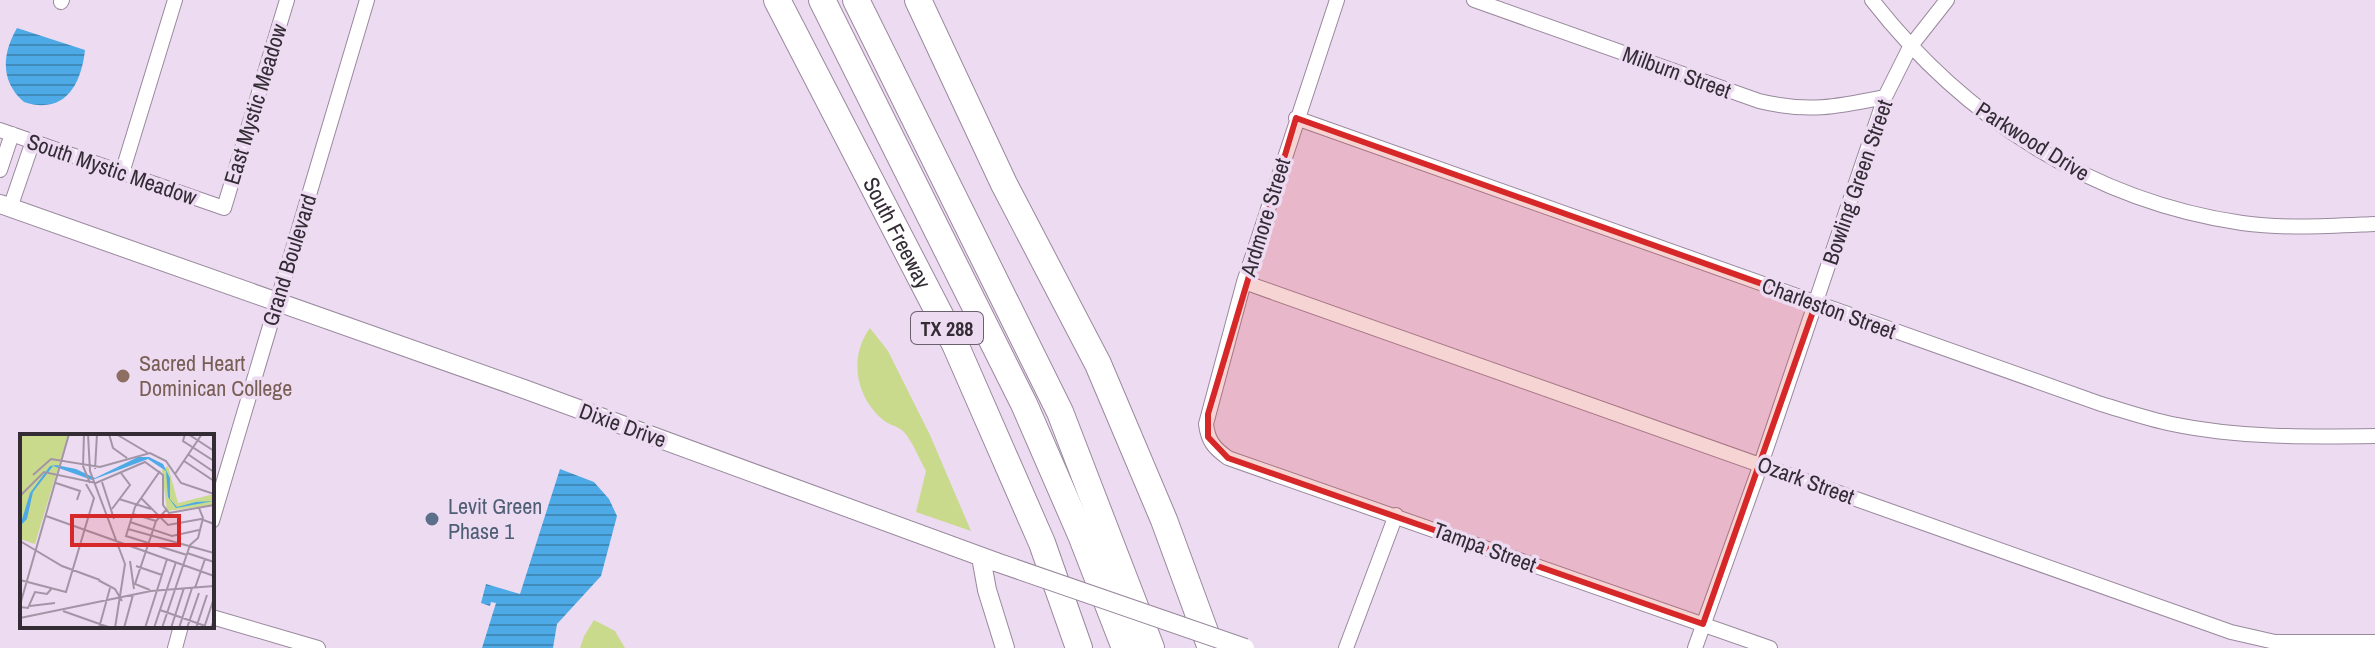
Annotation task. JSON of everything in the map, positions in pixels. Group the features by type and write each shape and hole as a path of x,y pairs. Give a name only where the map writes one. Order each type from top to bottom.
{"highway":[{"name":"South Freeway","path":"777,0 955,344 1042,543 1079,648"},
{"path":"822,0 1024,404 1081,535 1125,648"},
{"path":"856,0 1060,412 1151,648"},
{"path":"920,0 1004,184 1098,364 1164,520 1211,648"}],"street":[{"path":"122,173 175,0"},
{"name":"East Mystic Meadow","path":"224,208 287,0"},
{"name":"Grand Boulevard","path":"214,514 367,0"},
{"name":"Ardmore Street","path":"1208,437 1208,414 1244,282 1337,0"},
{"name":"Milburn Street","path":"1474,0 1759,101 1790,108 1819,109 1885,97"},
{"name":"Parkwood Drive","path":"1872,0 1910,47 1964,97 2008,131 2059,163 2132,196 2182,211 2243,223 2313,227 2375,224"},
{"name":"Bowling Green Street","path":"1695,648 1761,464 1885,97 1910,47 1947,0"},
{"name":"Charleston Street","path":"1296,118 2101,404 2172,424 2232,433 2308,437 2375,436"},
{"path":"0,170 6,132"},
{"name":"South Mystic Meadow","path":"6,132 224,208"},
{"path":"5,206 33,141"},
{"name":"Dixie Drive","path":"5,206 655,436 989,560 1245,648"},
{"name":"Ozark Street","path":"1244,282 2231,632 2275,642 2375,642"},
{"name":"Tampa Street","path":"1208,437 1215,448 1228,458 1770,648"},
{"path":"1346,648 1396,515"},
{"path":"989,560 987,590 1005,648"},
{"path":"214,618 318,648"},
{"path":"175,648 180,628"}],"highlighted area":[{"path":"1296,118 1816,303 1703,624 1228,458 1208,437 1208,414"}],"green space":[{"path":"870,328 888,351 930,435 971,531 916,512 926,471 902,430 884,421 873,410 858,375 859,351"},
{"path":"594,620 615,631 625,648 580,648"}],"water":[{"path":"17,28 85,50 74,86 60,101 38,105 24,102 16,94 7,76 6,57"},
{"path":"560,469 594,482 609,499 617,516 601,576 557,624 553,648 482,648 496,603 491,602 490,606 481,603 486,584 520,594"}],"place":[{"name":"Sacred Heart Dominican College","path":"123,376"},
{"name":"Levit Green Phase 1","path":"432,519"}]}
